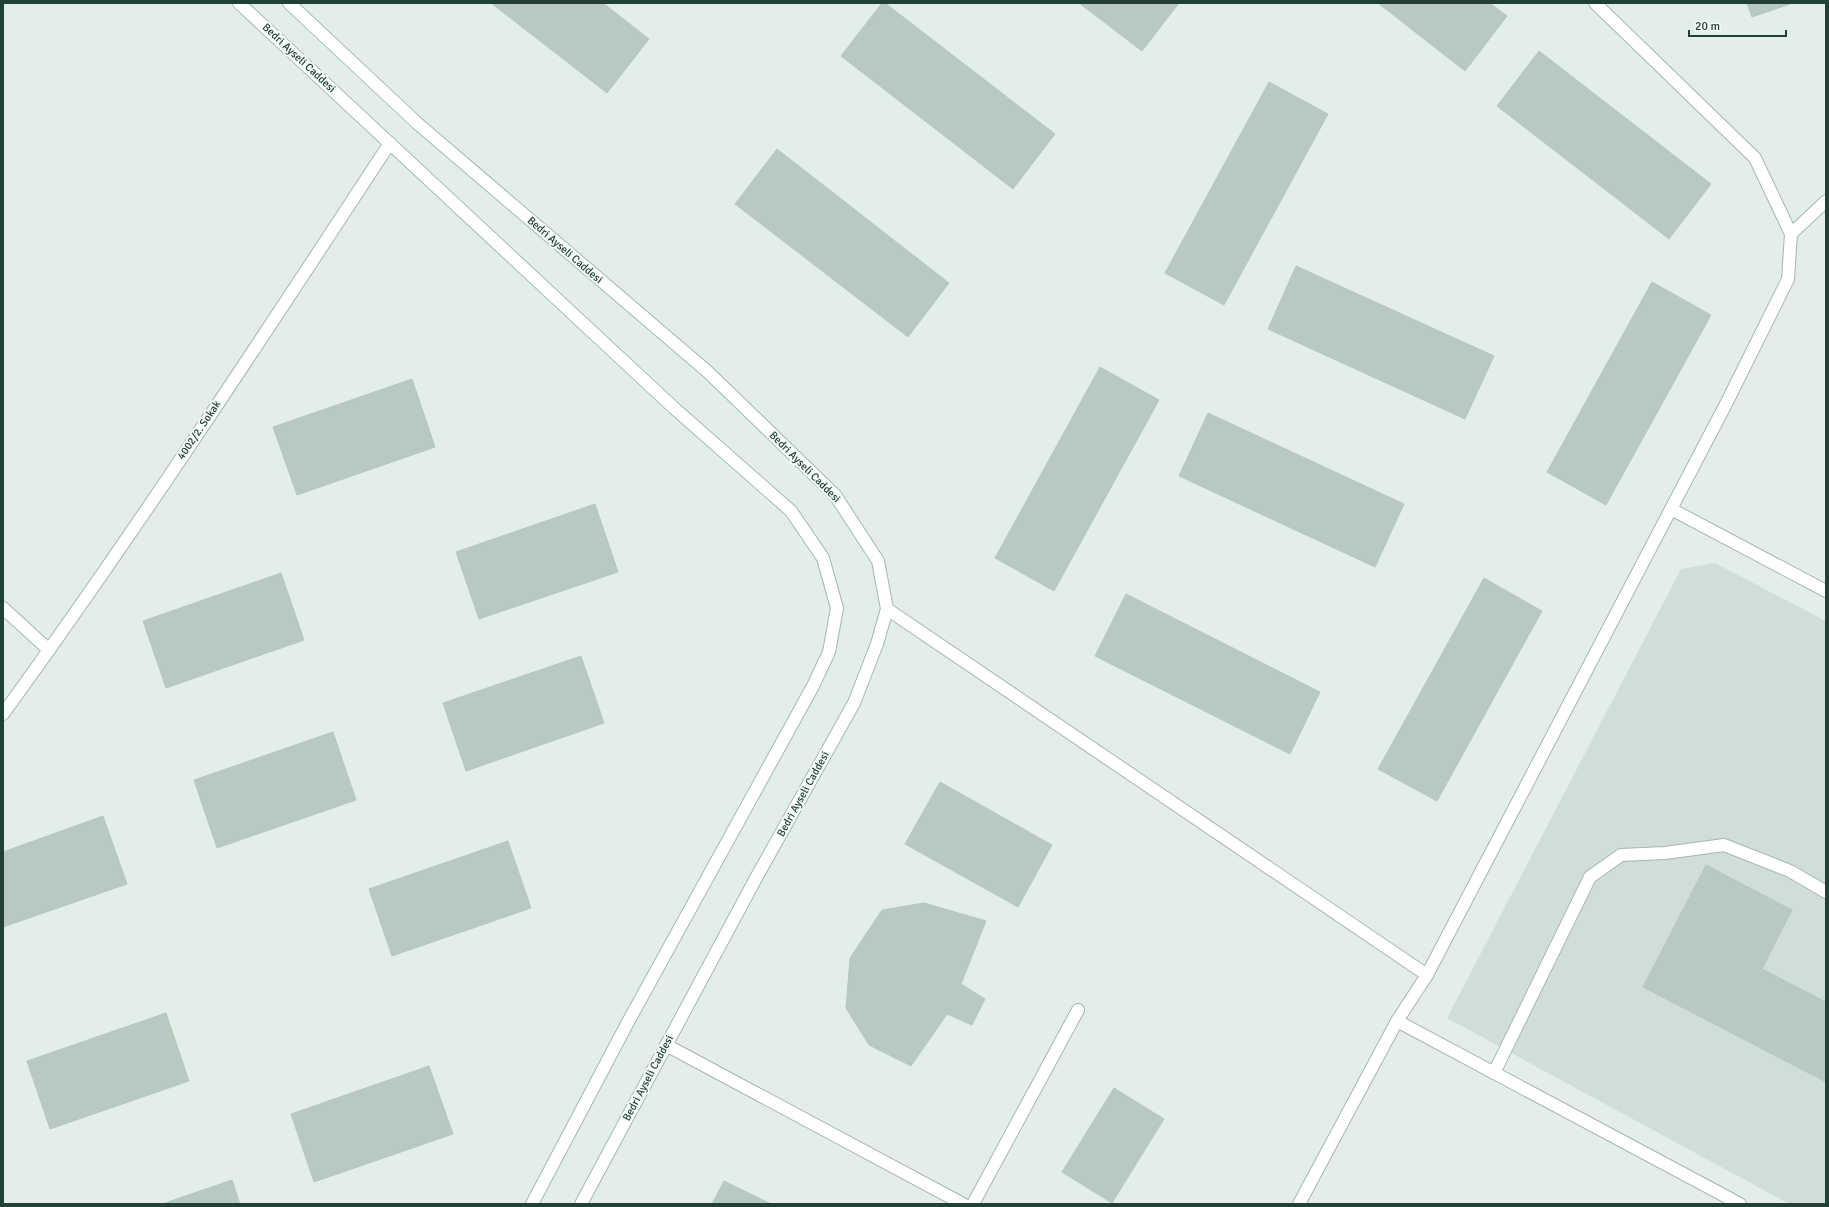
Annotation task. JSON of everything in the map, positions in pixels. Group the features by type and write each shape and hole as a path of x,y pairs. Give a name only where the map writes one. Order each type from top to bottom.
{"street":[{"name":"Bedri Ayseli Caddesi","path":"239,3 674,408 791,511 823,558 837,608 829,652 813,686 628,1022 532,1204"},
{"name":"Bedri Ayseli Caddesi","path":"289,3 417,123 708,372 835,495 878,561 887,609 877,644 854,703 756,878 580,1204"},
{"path":"1299,1204 1397,1021 1427,976 1727,402 1788,278 1791,234 1754,158 1595,3"},
{"name":"4002/2. Sokak","path":"3,714 50,650 246,361 390,143"},
{"path":"1791,234 1826,201"},
{"path":"1671,509 1826,591"},
{"path":"3,608 50,650"},
{"path":"887,609 1427,976"},
{"path":"1494,1073 1590,877 1621,855 1665,853 1724,845 1790,871 1826,892"},
{"path":"973,1204 1078,1010"},
{"path":"1397,1021 1740,1204"},
{"path":"666,1045 963,1204"}],"shaded area":[{"path":"1715,563 1826,621 1826,1204 1789,1204 1447,1018 1681,569"}],"building":[{"path":"491,3 603,3 649,39 607,93"},
{"path":"882,3 885,3 1055,134 1013,189 841,56"},
{"path":"1079,3 1179,3 1142,51"},
{"path":"1378,3 1490,3 1507,16 1465,71"},
{"path":"1747,3 1793,3 1752,17"},
{"path":"1539,51 1711,184 1669,239 1497,106"},
{"path":"1269,82 1328,114 1224,305 1165,273"},
{"path":"777,149 949,283 908,337 735,204"},
{"path":"1296,266 1494,356 1465,419 1268,329"},
{"path":"1652,282 1711,315 1606,505 1547,472"},
{"path":"1100,367 1159,400 1054,591 995,558"},
{"path":"412,379 435,447 297,495 273,427"},
{"path":"1208,413 1404,504 1375,567 1179,476"},
{"path":"595,504 618,572 479,619 456,552"},
{"path":"281,573 304,640 166,688 143,621"},
{"path":"1484,578 1542,611 1437,801 1378,769"},
{"path":"1126,594 1320,692 1290,754 1095,656"},
{"path":"581,656 604,723 466,771 443,703"},
{"path":"333,732 356,800 217,848 194,780"},
{"path":"940,782 1052,845 1018,907 905,844"},
{"path":"103,816 127,884 3,927 3,852"},
{"path":"508,841 531,908 392,956 369,889"},
{"path":"1706,865 1792,910 1762,969 1826,1002 1826,1082 1643,987"},
{"path":"924,903 986,921 961,984 985,999 972,1025 947,1014 911,1066 869,1045 846,1008 850,958 882,910"},
{"path":"166,1013 189,1081 50,1129 27,1061"},
{"path":"429,1066 453,1134 314,1182 291,1114"},
{"path":"1114,1088 1164,1119 1112,1203 1062,1172"},
{"path":"232,1180 240,1204 162,1204"},
{"path":"724,1181 771,1204 712,1204"}]}
